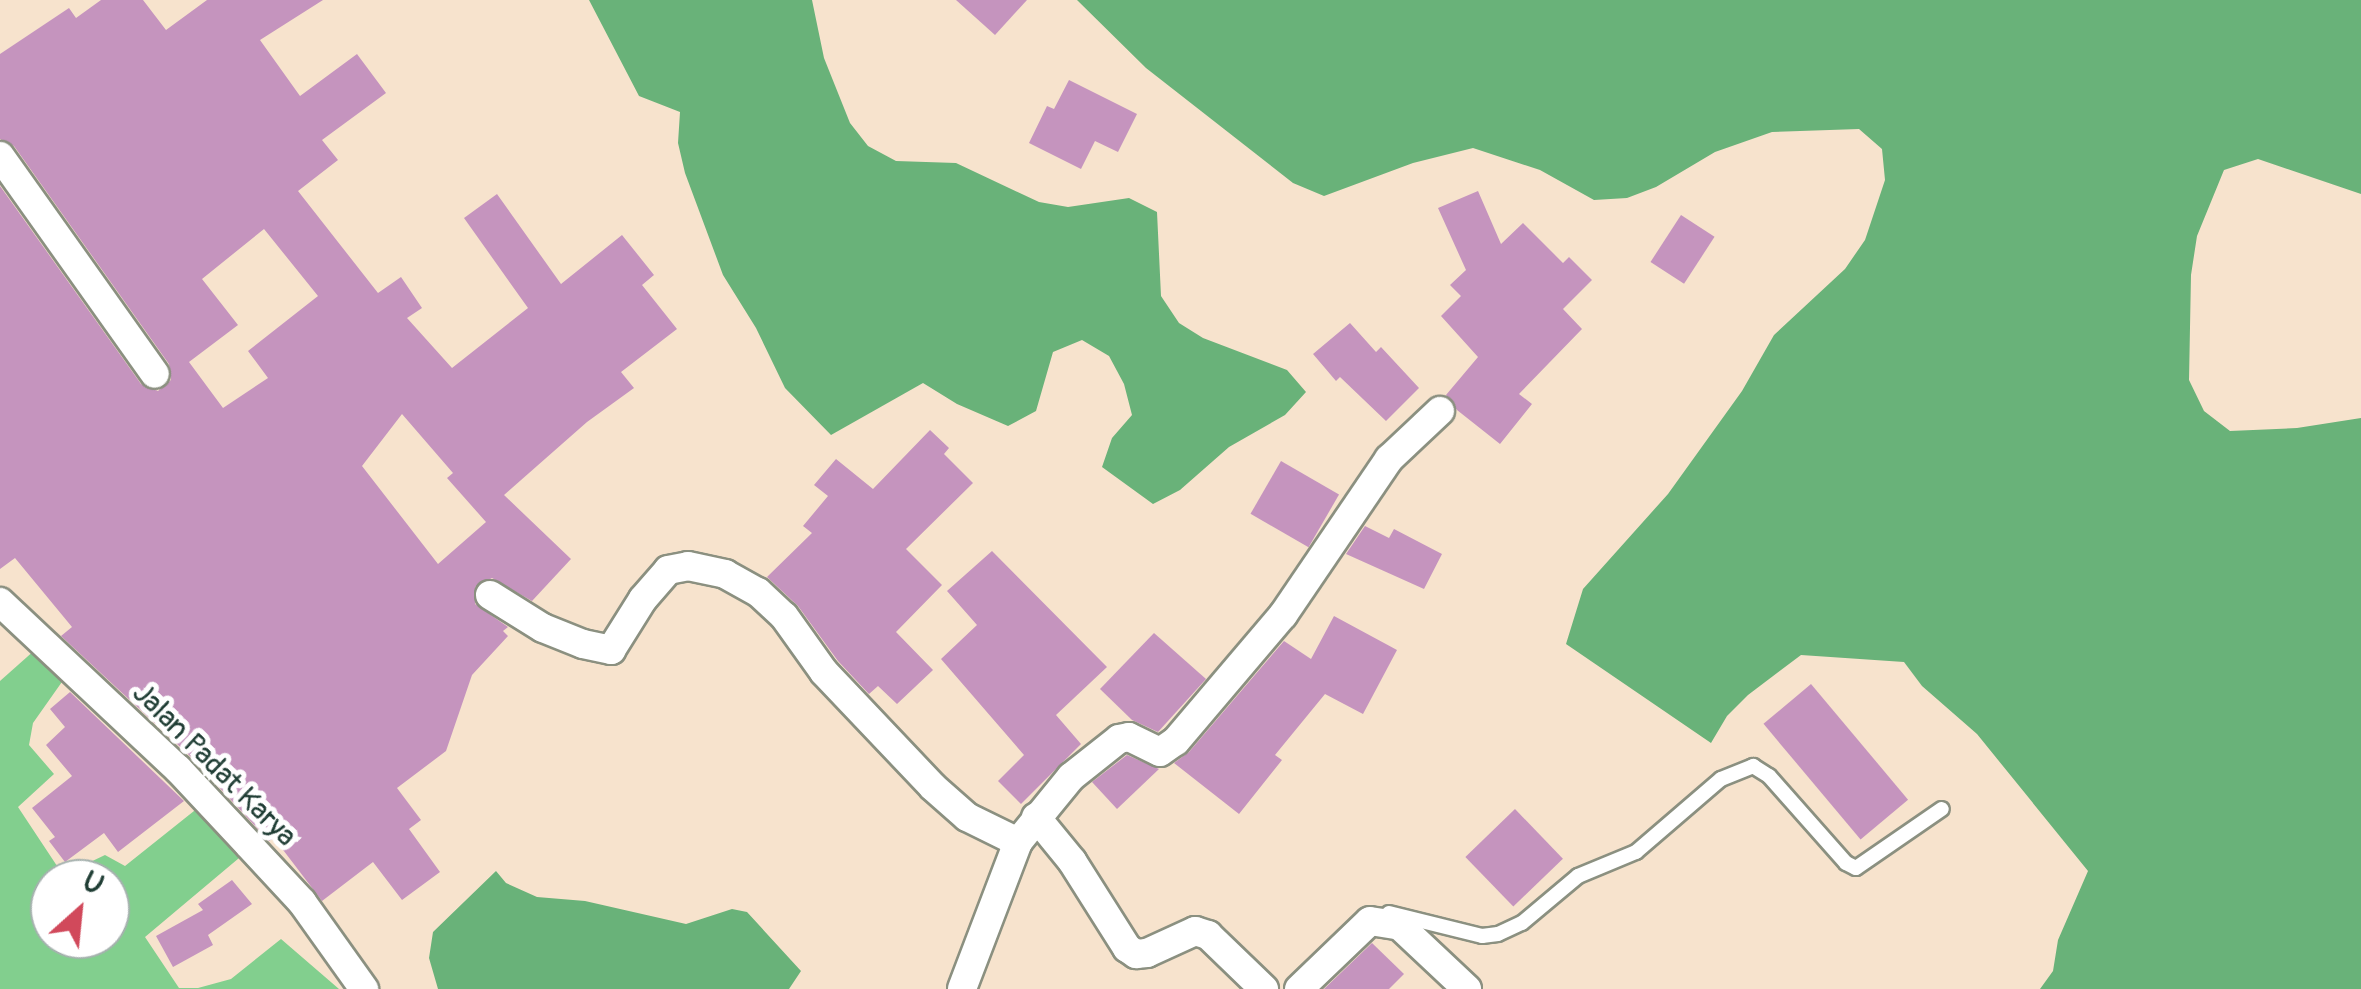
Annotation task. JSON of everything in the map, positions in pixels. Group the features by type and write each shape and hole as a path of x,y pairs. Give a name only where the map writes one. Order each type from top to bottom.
{"street":[{"path":"0,156 155,374"},
{"path":"962,989 1018,842 1036,817 1071,777 1119,739 1129,737 1160,752 1176,740 1284,615 1389,459 1440,410"},
{"path":"490,594 543,628 611,650 642,600 668,570 688,566 744,581 784,616 824,672 933,787 968,817 1018,842"},
{"name":"Jalan Padat Karya","path":"0,602 178,770 250,844 302,902 364,989"},
{"path":"1036,817 1136,954 1195,931 1208,935 1264,989"},
{"path":"1300,989 1370,922 1400,926 1467,989"}],"lane":[{"path":"1370,922 1393,911 1482,936 1498,934 1522,922 1578,876 1636,852 1722,779 1753,766 1768,776 1846,863 1856,868 1942,808"}],"green space":[{"path":"589,0 812,0 824,58 850,123 868,146 896,161 956,163 1039,202 1068,207 1129,198 1157,212 1161,296 1179,323 1203,338 1287,370 1306,392 1285,415 1229,447 1180,490 1153,504 1102,467 1112,438 1132,415 1124,384 1109,356 1082,340 1053,352 1036,411 1008,426 957,404 923,383 831,435 785,388 756,328 723,275 685,173 678,143 680,112 639,96"},
{"path":"1077,0 2361,0 2361,194 2258,159 2224,170 2197,236 2191,275 2189,380 2204,411 2230,431 2297,428 2361,418 2361,989 2040,989 2053,971 2058,940 2088,871 1977,734 1922,686 1904,662 1801,655 1748,695 1727,716 1711,743 1566,644 1583,589 1668,494 1742,391 1774,335 1845,269 1865,240 1885,180 1882,149 1859,129 1772,132 1715,152 1656,187 1627,198 1594,200 1540,170 1473,148 1413,163 1324,196 1293,183 1146,68"},
{"path":"36,649 64,679 33,723 29,745 54,774 18,807 52,859 30,859 30,959 130,959 130,862 199,807 245,853 145,937 179,988 198,988 231,979 281,939 339,989 0,989 0,681"},
{"path":"496,871 506,883 537,897 585,901 686,924 732,909 747,912 801,971 789,989 438,989 429,958 433,932"}],"building":[{"path":"101,0 143,0 166,30 207,0 323,0 260,40 300,96 357,54 386,93 322,140 338,160 298,191 378,293 401,277 422,308 407,318 452,368 528,308 464,218 497,194 561,284 622,235 654,275 642,285 677,329 621,372 634,388 587,422 504,495 571,559 532,601 492,578 475,587 475,604 508,627 503,631 508,636 472,675 446,751 397,788 421,820 409,829 440,872 402,900 373,862 322,901 274,838 269,841 191,757 61,636 72,627 15,558 0,569 0,186 141,384 158,391 171,380 169,364 14,146 0,139 0,54 69,8 76,18","holes":["264,229 318,296 248,351 268,378 223,408 189,362 238,325 202,279","402,414 453,473 447,478 486,522 438,564 362,466"]},
{"path":"956,0 1027,0 995,35"},
{"path":"1069,80 1137,114 1118,152 1095,141 1081,169 1029,143 1047,106 1054,109"},
{"path":"1478,191 1501,244 1523,223 1563,263 1569,257 1592,280 1563,309 1582,329 1519,394 1532,404 1500,444 1457,410 1446,395 1478,357 1441,316 1461,296 1450,285 1466,270 1438,208"},
{"path":"1681,215 1715,237 1684,284 1651,262"},
{"path":"1350,323 1376,352 1381,347 1419,388 1386,421 1340,377 1336,381 1313,354"},
{"path":"930,430 949,448 944,454 973,483 906,549 942,585 896,632 933,670 897,704 878,686 869,694 838,661 798,606 767,577 812,533 803,526 828,496 814,485 836,459 873,489"},
{"path":"1281,461 1339,495 1309,547 1250,514"},
{"path":"1365,526 1389,538 1394,529 1442,554 1424,589 1346,554"},
{"path":"992,551 1107,667 1056,715 1081,744 1021,804 998,781 1024,755 941,659 977,625 947,591"},
{"path":"1334,616 1397,650 1363,714 1325,694 1275,755 1282,760 1239,814 1174,763 1189,752 1284,641 1311,659"},
{"path":"1154,633 1206,679 1158,732 1132,720 1100,689"},
{"path":"1811,684 1908,800 1861,840 1764,724"},
{"path":"70,692 184,801 118,852 104,833 69,859 63,859 49,841 55,837 32,808 72,776 46,745 65,727 50,709"},
{"path":"1127,755 1159,769 1117,809 1092,782"},
{"path":"1515,809 1563,859 1513,907 1465,857"},
{"path":"232,880 252,904 208,935 213,945 173,967 156,936 203,910 198,904"},
{"path":"1372,943 1404,974 1389,989 1324,989"}]}
